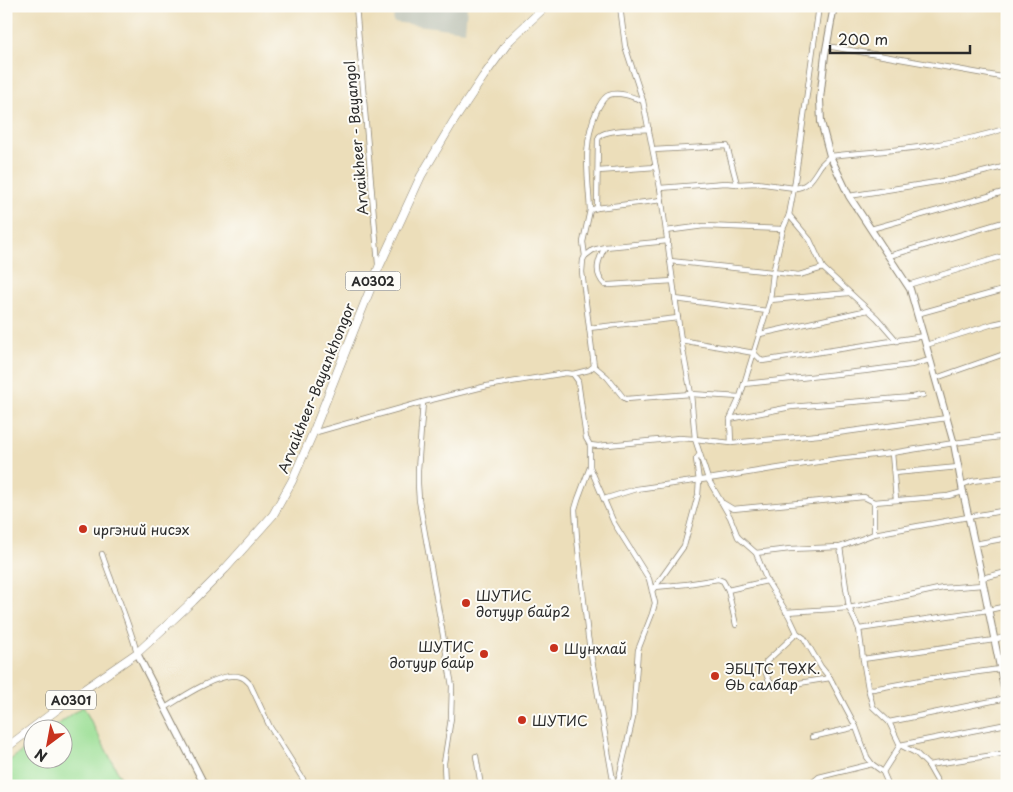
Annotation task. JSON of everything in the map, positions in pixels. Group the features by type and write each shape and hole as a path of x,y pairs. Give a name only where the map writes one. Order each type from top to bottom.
{"highway":[{"name":"Arvaikheer-Bayankhongor","path":"137,653 193,601 273,515 292,481 314,433 379,268 421,176 483,76 510,40 546,6"},
{"name":"A0301","path":"6,748 137,653"}],"street":[{"name":"Arvaikheer - Bayangol","path":"356,6 379,268"},
{"path":"620,6 625,46 643,101 653,150 662,200 681,340 691,394 695,439 708,479 730,517 738,537 756,553 767,581 797,633 804,638 821,667 830,678 856,727 867,758 882,772 888,785"},
{"path":"730,443 730,419 740,397 767,311 782,229 790,215 819,6"},
{"path":"834,6 820,99 821,122 830,156 849,196 910,289 954,443 994,640 1004,669 1006,700 889,722"},
{"path":"828,46 1007,78"},
{"path":"643,101 626,95 610,94 606,97 595,115 587,146 590,210 583,242 585,256 582,272 594,366 607,376 626,399 691,394 740,397"},
{"path":"597,208 598,137 611,132 649,129"},
{"path":"660,188 725,183 757,183 800,188 806,185 830,156 929,146 1007,129"},
{"path":"653,150 727,146 737,184"},
{"path":"849,196 955,179 1007,166"},
{"path":"598,171 656,167"},
{"path":"871,229 1007,191"},
{"path":"590,210 662,200"},
{"path":"790,215 810,240 823,268 877,318 897,341"},
{"path":"888,256 1007,221"},
{"path":"666,231 704,226 782,229"},
{"path":"585,256 593,250 605,247 668,241"},
{"path":"605,247 599,257 597,267 605,285 673,281"},
{"path":"908,285 1007,255"},
{"path":"670,261 799,275 823,268"},
{"path":"918,314 1007,289"},
{"path":"770,300 849,293"},
{"path":"675,299 767,311"},
{"path":"760,334 868,310"},
{"path":"589,328 678,318"},
{"path":"926,345 1007,321"},
{"path":"681,340 754,353 762,361 924,336"},
{"path":"936,378 1007,353"},
{"path":"744,384 865,371 911,365 930,360"},
{"path":"314,433 487,386 566,373 573,374 589,370 594,366"},
{"path":"573,374 578,381 586,438 590,445 590,467 575,509 577,539 588,637 616,786"},
{"path":"730,419 790,407 923,395"},
{"path":"423,402 418,484 419,500 452,686 451,718 444,763 445,786"},
{"path":"590,445 598,446 679,438 730,443 830,434 947,418"},
{"path":"604,499 636,489 1007,436"},
{"path":"653,589 684,546 698,495 699,481 696,459 700,453"},
{"path":"892,453 896,500"},
{"path":"590,467 614,522 653,589 655,603 638,650 634,718 616,786"},
{"path":"894,473 959,467"},
{"path":"722,503 733,508 864,497 874,502 948,496 972,481 1007,477"},
{"path":"874,502 874,534"},
{"path":"756,553 790,549 840,547 874,534 1007,510"},
{"path":"975,544 1007,538"},
{"path":"840,547 850,608 859,629 868,688 873,707 889,722 900,745 916,753 928,765 940,786"},
{"path":"102,554 132,634 137,653 205,786"},
{"path":"786,612 850,608 943,588 983,582 1007,572"},
{"path":"653,589 718,579 723,581 728,590 736,625"},
{"path":"728,590 767,581"},
{"path":"859,629 1007,606"},
{"path":"797,633 767,659 764,666 769,682 775,686 830,678"},
{"path":"863,659 994,640 1007,636"},
{"path":"868,688 873,689 927,679 1004,669"},
{"path":"165,708 194,690 225,676 240,676 246,679 270,727 306,786"},
{"path":"882,772 900,745 1007,724"},
{"path":"812,737 856,727"},
{"path":"928,765 1007,753"},
{"path":"476,756 481,786"},
{"path":"802,786 813,782 818,777 872,764"}],"shaded area":[{"path":"395,6 467,6 465,31 393,22"}],"green space":[{"path":"83,706 125,786 8,786 6,763 22,751 22,770 72,770 72,720 64,720"}],"place":[{"name":"иргэний нисэх","path":"83,529"},
{"name":"ШУТИС дотуур байр2","path":"466,603"},
{"name":"Шунхлай","path":"554,648"},
{"name":"ШУТИС дотуур байр","path":"484,654"},
{"name":"ЭБЦТС ТӨХК. ӨЬ салбар","path":"715,676"},
{"name":"ШУТИС","path":"522,720"}]}
